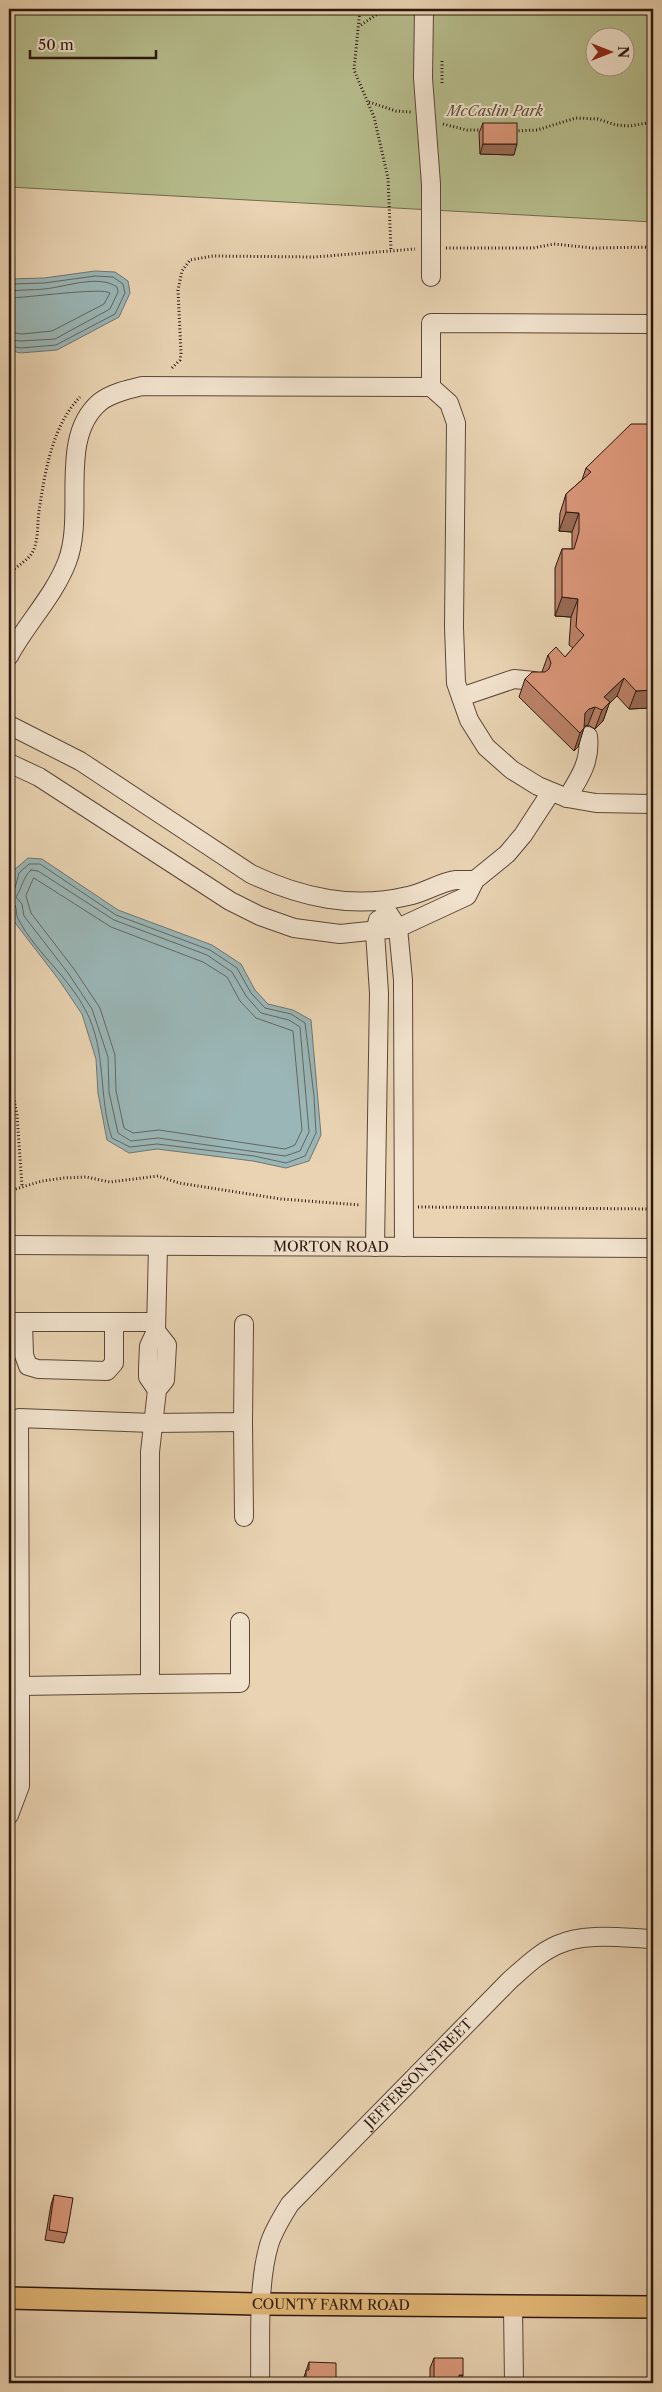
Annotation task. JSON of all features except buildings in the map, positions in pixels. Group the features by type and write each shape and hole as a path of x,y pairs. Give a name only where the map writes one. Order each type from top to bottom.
{"main road":[{"name":"COUNTY FARM ROAD","path":"9,2298 261,2304 653,2307"}],"street":[{"path":"424,9 423,78 432,184 432,277"},
{"path":"432,387 431,322 653,324"},
{"path":"9,656 67,563 74,538 76,446 85,419 101,402 142,386 432,387 449,403 456,423 454,627 456,684 469,720 486,747 512,770 559,795 596,803 653,804"},
{"path":"461,697 514,679 534,681"},
{"path":"9,725 80,761 251,874 281,888 324,898 381,902 417,894 454,880 475,880"},
{"path":"9,763 39,777 230,901 260,916 294,928 331,933 376,932 398,928 441,910 467,896 475,880 507,854 559,795 584,771 590,750 588,736"},
{"path":"381,902 398,928 403,980 404,1248"},
{"path":"375,1247 379,993 376,932 381,902"},
{"name":"MORTON ROAD","path":"9,1245 653,1248"},
{"path":"150,1684 150,1452 157,1390 148,1377 149,1346 156,1326 158,1247"},
{"path":"114,1323 114,1363 107,1371 38,1369 28,1366 16,1322 114,1323 156,1326"},
{"path":"244,1324 244,1517"},
{"path":"9,1815 20,1786 19,1418 152,1423 243,1422"},
{"path":"20,1686 240,1683 240,1622"},
{"name":"JEFFERSON STREET","path":"260,2383 261,2304 269,2244 290,2204 510,1980 544,1952 567,1941 590,1938 653,1938"},
{"path":"513,2307 514,2383"}],"path":[{"path":"360,9 360,26 354,57 354,70 368,102 388,178 391,250"},
{"path":"360,26 385,9"},
{"path":"368,102 396,111 426,110"},
{"path":"512,131 537,130 576,118 598,119 616,125 630,126 653,122"},
{"path":"442,123 468,130 486,130"},
{"path":"166,369 173,368 180,360 178,290 182,271 190,260 213,256 314,257 432,248 533,248 554,244 593,248 653,247"},
{"path":"9,572 27,559 34,549 39,510 55,439 71,406 81,395"},
{"path":"9,1073 17,1115 22,1186"},
{"path":"9,1191 22,1186 64,1178 86,1177 110,1182 158,1176 179,1183 281,1199 376,1205"},
{"path":"404,1207 653,1209"}],"green space":[{"name":"McCaslin Park","path":"9,9 653,9 653,222 9,187"}],"water":[{"path":"95,271 115,272 128,281 130,293 119,317 57,350 20,353 9,350 9,279 44,278"},
{"path":"28,858 42,859 118,910 212,945 241,964 255,990 268,1004 293,1010 311,1020 321,1135 309,1161 286,1168 253,1161 157,1149 129,1153 107,1140 98,1093 96,1059 82,1014 59,980 13,920 10,894 14,870"}]}
